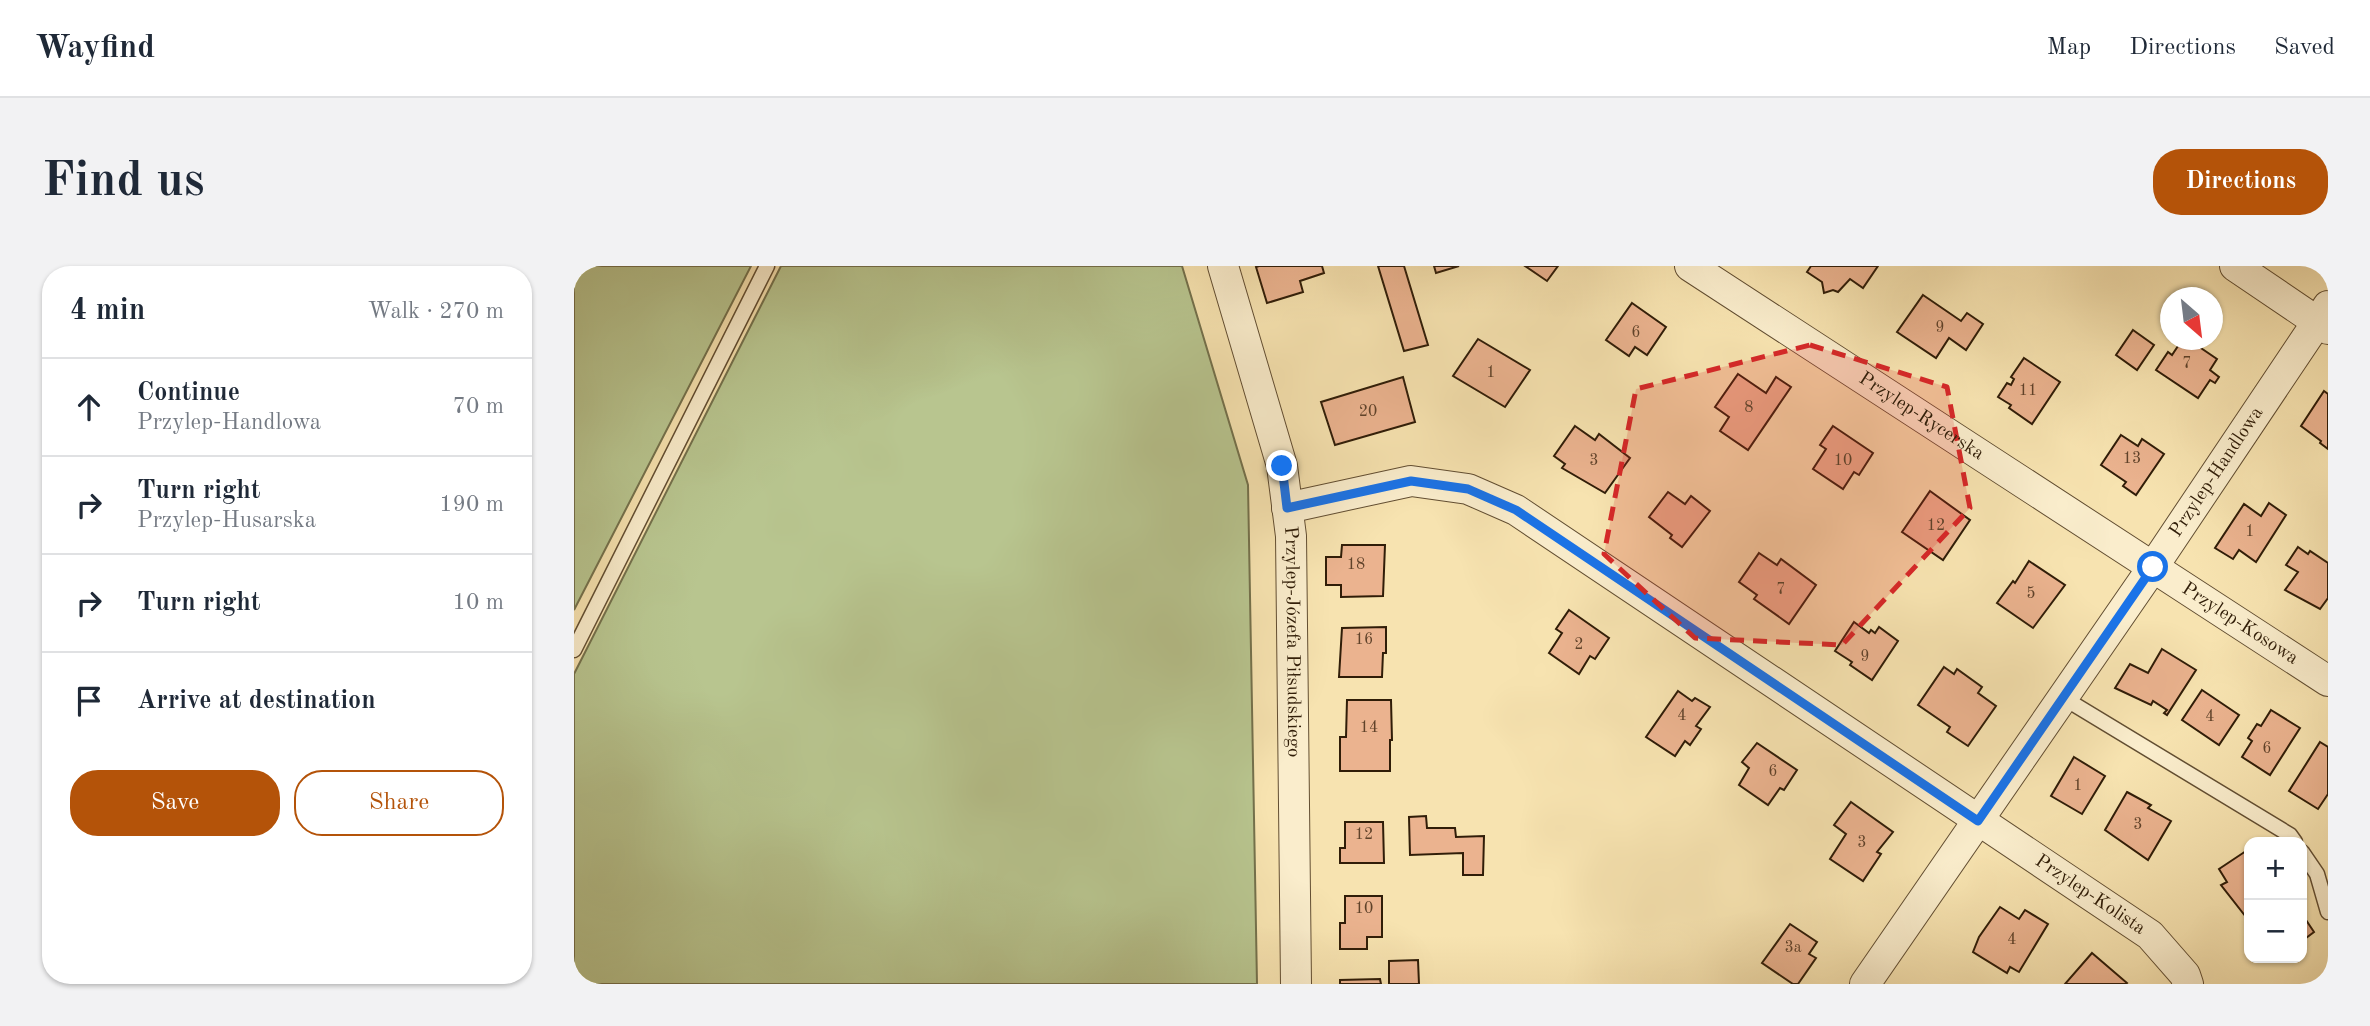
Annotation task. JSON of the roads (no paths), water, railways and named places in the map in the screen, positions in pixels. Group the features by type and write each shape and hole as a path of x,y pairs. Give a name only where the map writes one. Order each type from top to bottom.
{"street":[{"name":"Przylep-Józefa Piłsudskiego","path":"1223,266 1282,466 1291,536 1296,984"},
{"name":"Przylep-Rycerska","path":"1690,266 2153,567"},
{"path":"2235,266 2324,319"},
{"name":"Przylep-Handlowa","path":"1865,984 2324,319"},
{"name":"Przylep-Kolista","path":"1287,508 1411,481 1468,489 1516,510 2150,935 2185,975 2188,984"},
{"name":"Przylep-Kosowa","path":"2153,567 2328,681"}],"lane":[{"path":"574,650 767,266"},
{"path":"2062,697 2291,837"},
{"path":"2307,859 2317,874 2328,912"}]}
